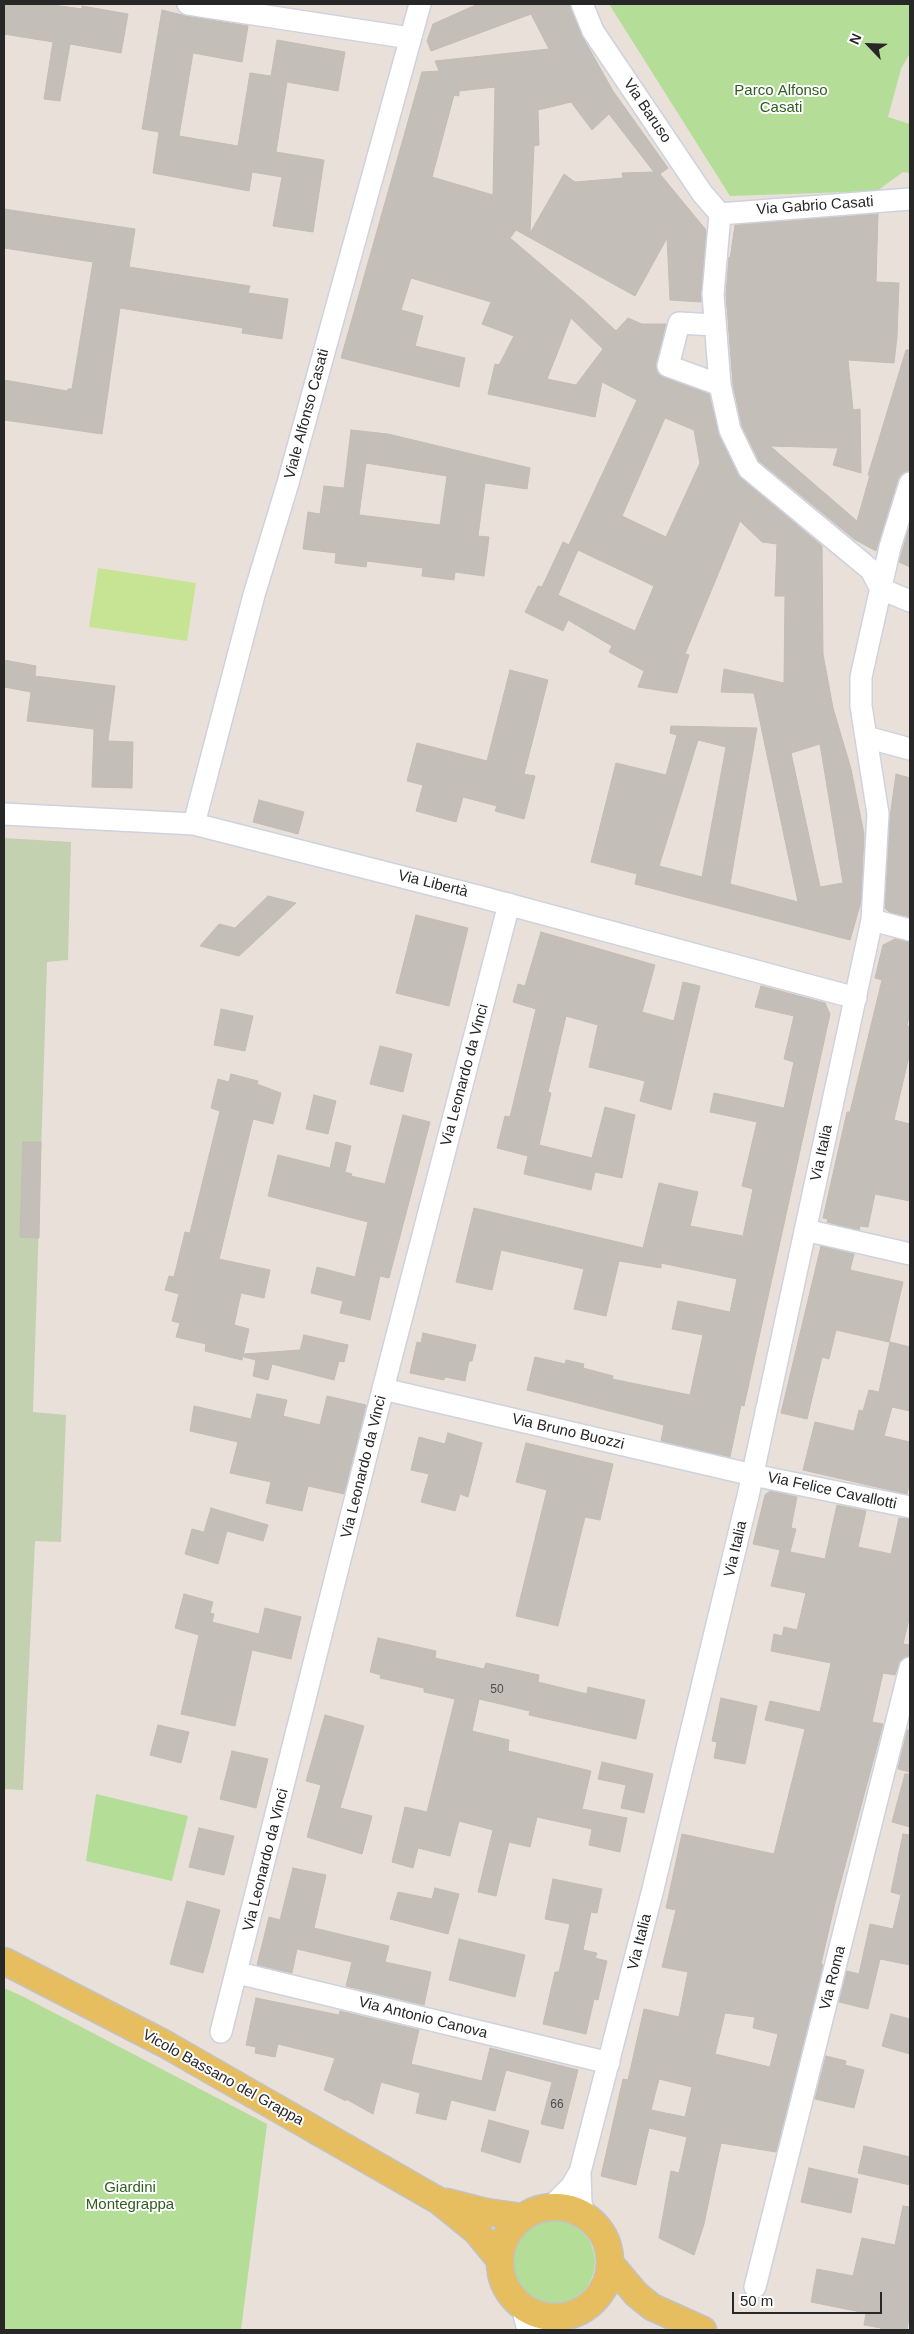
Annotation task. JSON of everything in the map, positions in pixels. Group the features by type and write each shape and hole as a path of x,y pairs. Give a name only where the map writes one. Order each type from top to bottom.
{"main road":[{"name":"Vicolo Bassano del Grappa","path":"4,1961 165,2044 440,2201 476,2231 500,2260"},
{"name":"Vicolo Bassano del Grappa","path":"440,2201 486,2212 522,2217"},
{"name":"Via Italia","path":"552,2206 568,2208 585,2215 595,2223 604,2236 609,2248 610,2263 607,2279 600,2293 590,2305 548,2324 544,2316 525,2318 505,2286 500,2260 508,2232 522,2217 532,2211 552,2206"},
{"path":"610,2263 636,2294 652,2307 703,2330"},
{"path":"590,2305 652,2307"}],"street":[{"path":"188,4 410,38"},
{"name":"Viale Alfonso Casati","path":"194,824 254,595 288,483 420,4"},
{"name":"Via Baruso","path":"582,4 593,31 702,193 720,214"},
{"name":"Via Gabrio Casati","path":"720,214 910,199"},
{"path":"720,214 713,294 720,385 730,430 749,469 872,570 880,588 910,601"},
{"path":"715,325 679,323 668,366 720,385"},
{"name":"Via Italia","path":"552,2206 571,2187 580,2172 609,2063 753,1475 856,998 872,920 878,814 861,706 860,677 880,588 910,483"},
{"path":"866,737 910,749"},
{"name":"Via Libertà","path":"4,814 194,824 509,904 856,998"},
{"name":"Via Leonardo da Vinci","path":"221,2032 238,1973 383,1389 509,904"},
{"path":"872,920 910,930"},
{"path":"805,1230 910,1254"},
{"name":"Via Bruno Buozzi","path":"383,1389 753,1475"},
{"name":"Via Felice Cavallotti","path":"753,1475 910,1507"},
{"name":"Via Roma","path":"755,2287 910,1668"},
{"name":"Via Antonio Canova","path":"238,1973 609,2063"},
{"name":"Via Italia","path":"580,2172 581,2203 585,2215"}],"green space":[{"name":"Parco Alfonso Casati","path":"609,4 910,4 910,53 901,69 888,117 910,124 910,173 903,172 877,191 730,196"},
{"path":"98,568 196,583 187,641 89,627"},
{"path":"4,838 71,842 68,960 47,962 33,1412 66,1415 61,1542 35,1541 23,1790 4,1789"},
{"path":"96,1794 188,1816 172,1881 86,1861"},
{"name":"Giardini Montegrappa","path":"4,1988 267,2124 241,2330 4,2330"},
{"path":"553,2220 576,2227 588,2239 595,2262 588,2285 576,2297 553,2304 530,2297 518,2285 511,2262 518,2239 530,2227"}],"building":[{"path":"4,4 46,4 82,9 82,6 128,14 121,53 70,44 60,101 44,99 53,42 4,34"},
{"path":"478,4 569,4 582,36 613,91 668,168 660,174 706,230 701,302 670,300 667,238 635,296 516,230 510,238 583,300 616,331 628,318 642,324 666,324 656,363 658,374 709,394 719,435 738,475 822,546 823,654 833,708 851,769 864,834 861,902 850,940 635,884 637,874 591,862 616,763 666,775 677,735 670,733 671,726 757,728 730,884 798,902 754,693 721,692 724,669 784,683 785,596 775,596 777,544 762,542 740,521 685,654 689,655 677,693 638,687 644,671 609,652 612,646 568,620 563,631 525,612 538,586 542,587 563,542 569,545 637,400 602,382 595,417 488,394 495,364 499,365 514,336 482,324 491,302 411,278 401,310 423,316 415,346 465,358 459,387 341,358 422,72 439,71 435,61 549,49 531,14 431,51 427,41 433,24","holes":["495,87 493,195 432,177 454,95 459,96 459,91","571,102 592,130 609,114 654,172 622,173 623,178 575,182 564,174 530,233 534,146 539,145 538,110","571,318 603,349 576,385 547,379","665,418 694,430 700,463 666,537 622,516","578,550 654,586 635,631 558,595","698,740 726,747 702,877 659,866","820,744 843,883 820,887 791,753"]},
{"path":"162,10 186,16 248,26 242,62 193,53 179,136 238,146 250,73 271,76 277,40 345,52 338,91 287,82 276,152 324,160 313,232 273,226 282,177 252,172 249,191 153,173 159,132 142,129"},
{"path":"4,209 135,229 129,267 250,286 248,293 288,299 282,339 242,333 243,328 120,308 102,434 4,420 4,380 67,391 72,389 93,262 4,248"},
{"path":"878,214 876,282 899,283 897,337 894,363 848,360 853,410 860,409 861,473 833,465 838,448 770,446 857,521 870,475 868,475 906,350 910,350 910,471 902,474 898,479 876,551 854,539 759,461 742,426 733,385 726,294 729,257 730,259 735,225"},
{"path":"351,430 388,434 530,468 527,489 485,483 478,536 489,537 484,576 455,572 454,580 422,576 423,568 367,561 366,567 335,563 336,553 303,549 308,512 320,514 324,486 344,488","holes":["366,463 447,476 440,525 359,515"]},
{"path":"910,524 910,567 899,562"},
{"path":"4,660 36,666 35,676 115,686 108,741 133,742 132,788 92,787 94,729 27,721 31,692 4,687"},
{"path":"510,670 548,680 524,774 535,776 524,819 495,811 497,806 463,797 456,822 416,811 423,785 407,781 417,743 487,761"},
{"path":"896,774 910,778 910,917 889,912 885,908 890,817"},
{"path":"259,800 304,812 298,834 253,822"},
{"path":"268,896 296,903 239,956 200,946 219,924 235,928"},
{"path":"416,915 468,928 449,1006 396,993"},
{"path":"541,932 655,965 642,1012 674,1021 683,982 700,986 671,1110 640,1101 645,1081 589,1067 598,1025 566,1016 548,1092 551,1093 539,1145 592,1158 605,1107 635,1115 622,1178 595,1172 591,1190 524,1174 528,1156 497,1148 505,1116 510,1117 536,1009 513,1002 518,984 525,986"},
{"path":"895,939 910,942 910,1011 907,1026 910,1027 910,1052 894,1120 910,1124 910,1201 875,1194 868,1227 860,1226 859,1230 827,1222 828,1219 823,1218 847,1112 850,1112 882,980 875,978 883,945"},
{"path":"761,986 825,1003 830,1014 744,1406 741,1405 730,1457 661,1441 664,1425 527,1390 535,1357 565,1364 566,1360 584,1364 583,1368 613,1376 612,1379 690,1395 703,1335 672,1329 678,1301 730,1312 737,1279 661,1263 661,1268 619,1261 606,1316 574,1309 584,1269 501,1250 492,1290 456,1282 474,1208 643,1248 659,1183 698,1192 690,1226 743,1236 753,1189 742,1186 757,1122 710,1112 714,1093 784,1108 794,1062 784,1059 794,1016 755,1007"},
{"path":"221,1009 253,1016 245,1051 214,1045"},
{"path":"380,1046 412,1054 403,1092 370,1084"},
{"path":"231,1074 258,1081 257,1084 281,1093 273,1124 253,1119 219,1259 270,1270 264,1298 241,1293 234,1325 249,1329 242,1360 205,1351 206,1344 176,1337 180,1323 172,1321 179,1294 165,1290 169,1276 174,1277 185,1232 190,1233 220,1111 211,1108 218,1079 229,1082"},
{"path":"314,1095 336,1101 328,1134 306,1129"},
{"path":"403,1115 430,1122 389,1278 380,1276 370,1320 340,1313 343,1301 311,1293 317,1267 355,1277 368,1222 268,1196 278,1155 330,1168 336,1142 351,1146 345,1172 352,1174 351,1176 385,1184"},
{"path":"23,1142 41,1142 39,1238 20,1237"},
{"path":"821,1246 854,1254 850,1270 903,1282 889,1342 836,1330 829,1359 822,1357 807,1419 781,1413"},
{"path":"423,1333 476,1345 472,1361 469,1361 465,1381 445,1377 444,1380 410,1373 417,1342 421,1343"},
{"path":"304,1335 348,1345 344,1362 339,1361 334,1380 272,1364 268,1380 253,1376 256,1360 244,1357 244,1354 300,1350"},
{"path":"890,1342 910,1347 910,1411 892,1407 884,1436 910,1442 910,1481 907,1494 803,1470 815,1422 854,1431 859,1410 863,1411 869,1390 879,1392"},
{"path":"257,1394 287,1400 283,1416 320,1425 327,1396 366,1405 344,1494 308,1486 302,1511 266,1503 271,1482 230,1473 238,1442 190,1431 194,1406 251,1419"},
{"path":"448,1433 482,1443 468,1497 460,1494 455,1511 421,1502 429,1474 411,1470 419,1437 445,1444"},
{"path":"526,1443 613,1464 600,1520 585,1517 558,1626 516,1616 547,1490 516,1482"},
{"path":"770,1491 797,1497 791,1528 796,1529 790,1552 825,1559 837,1505 866,1511 858,1547 891,1554 899,1518 910,1519 910,1615 903,1644 910,1645 910,1656 901,1660 895,1675 883,1673 872,1722 883,1724 835,1903 821,1964 823,1965 776,2152 721,2143 704,2224 694,2255 659,2238 671,2171 679,2173 687,2137 649,2128 636,2185 601,2176 623,2079 628,2080 644,2009 679,2017 688,1972 662,1967 676,1910 666,1908 682,1834 774,1854 805,1729 765,1720 770,1701 820,1712 831,1663 771,1651 774,1634 782,1636 784,1627 797,1630 806,1593 771,1586 780,1550 753,1544 765,1495","holes":["725,2013 755,2017 753,2028 778,2034 770,2067 715,2054","659,2079 692,2087 685,2117 651,2110"]},
{"path":"211,1508 268,1525 263,1541 227,1531 218,1564 185,1554 192,1529 204,1532"},
{"path":"184,1594 213,1602 210,1613 214,1614 212,1622 259,1634 265,1608 301,1617 291,1659 252,1650 235,1726 181,1714 199,1635 175,1628"},
{"path":"378,1638 436,1651 435,1658 484,1669 486,1663 539,1675 538,1682 587,1694 588,1687 645,1700 636,1739 529,1715 530,1711 479,1699 472,1731 509,1740 508,1751 591,1771 582,1809 627,1818 620,1852 589,1845 592,1829 537,1817 530,1847 509,1842 496,1896 478,1892 493,1830 459,1821 450,1856 418,1848 413,1868 392,1862 405,1807 427,1812 455,1699 424,1692 424,1688 380,1678 381,1675 370,1672"},
{"path":"721,1698 757,1706 745,1764 714,1758 717,1742 712,1741"},
{"path":"325,1715 364,1726 340,1808 372,1816 362,1854 307,1837 321,1785 306,1781"},
{"path":"158,1725 189,1732 181,1763 150,1755"},
{"path":"907,1730 910,1730 910,1772 898,1769"},
{"path":"232,1751 268,1759 256,1808 220,1799"},
{"path":"602,1762 653,1774 644,1813 621,1808 626,1785 598,1779"},
{"path":"905,1774 910,1774 910,1827 892,1822"},
{"path":"199,1828 234,1836 224,1875 189,1867"},
{"path":"903,1834 910,1835 910,1965 880,1959 868,2009 839,2002 847,1971 859,1974 870,1924 893,1929 901,1895 891,1892"},
{"path":"293,1868 326,1875 314,1928 389,1946 385,1962 431,1972 424,2005 346,1986 352,1962 297,1949 292,1973 257,1965 269,1917 280,1920"},
{"path":"553,1879 602,1889 597,1913 591,1912 583,1950 597,1953 595,1958 607,1961 598,2000 594,1999 586,2034 543,2024 555,1972 559,1972 570,1924 545,1919"},
{"path":"435,1888 459,1894 448,1934 390,1919 398,1892 432,1899"},
{"path":"187,1901 220,1910 203,1973 170,1964"},
{"path":"459,1939 525,1955 515,1997 449,1980"},
{"path":"256,1998 339,2015 340,2011 419,2030 411,2064 482,2081 490,2048 578,2070 563,2129 541,2124 552,2082 506,2070 495,2111 451,2100 446,2120 416,2113 420,2093 381,2082 373,2114 346,2099 346,2101 324,2090 335,2058 278,2044 275,2057 255,2053 256,2047 246,2045"},
{"path":"891,2014 910,2019 910,2054 882,2046"},
{"path":"826,2056 846,2061 845,2065 864,2070 854,2108 815,2099"},
{"path":"489,2120 529,2131 520,2163 481,2151"},
{"path":"864,2146 910,2157 910,2185 858,2173"},
{"path":"809,2168 858,2179 851,2213 801,2202"},
{"path":"903,2206 910,2207 910,2310 907,2330 880,2330 881,2328 864,2325 866,2313 811,2302 817,2269 853,2276 862,2238 895,2245"}]}
